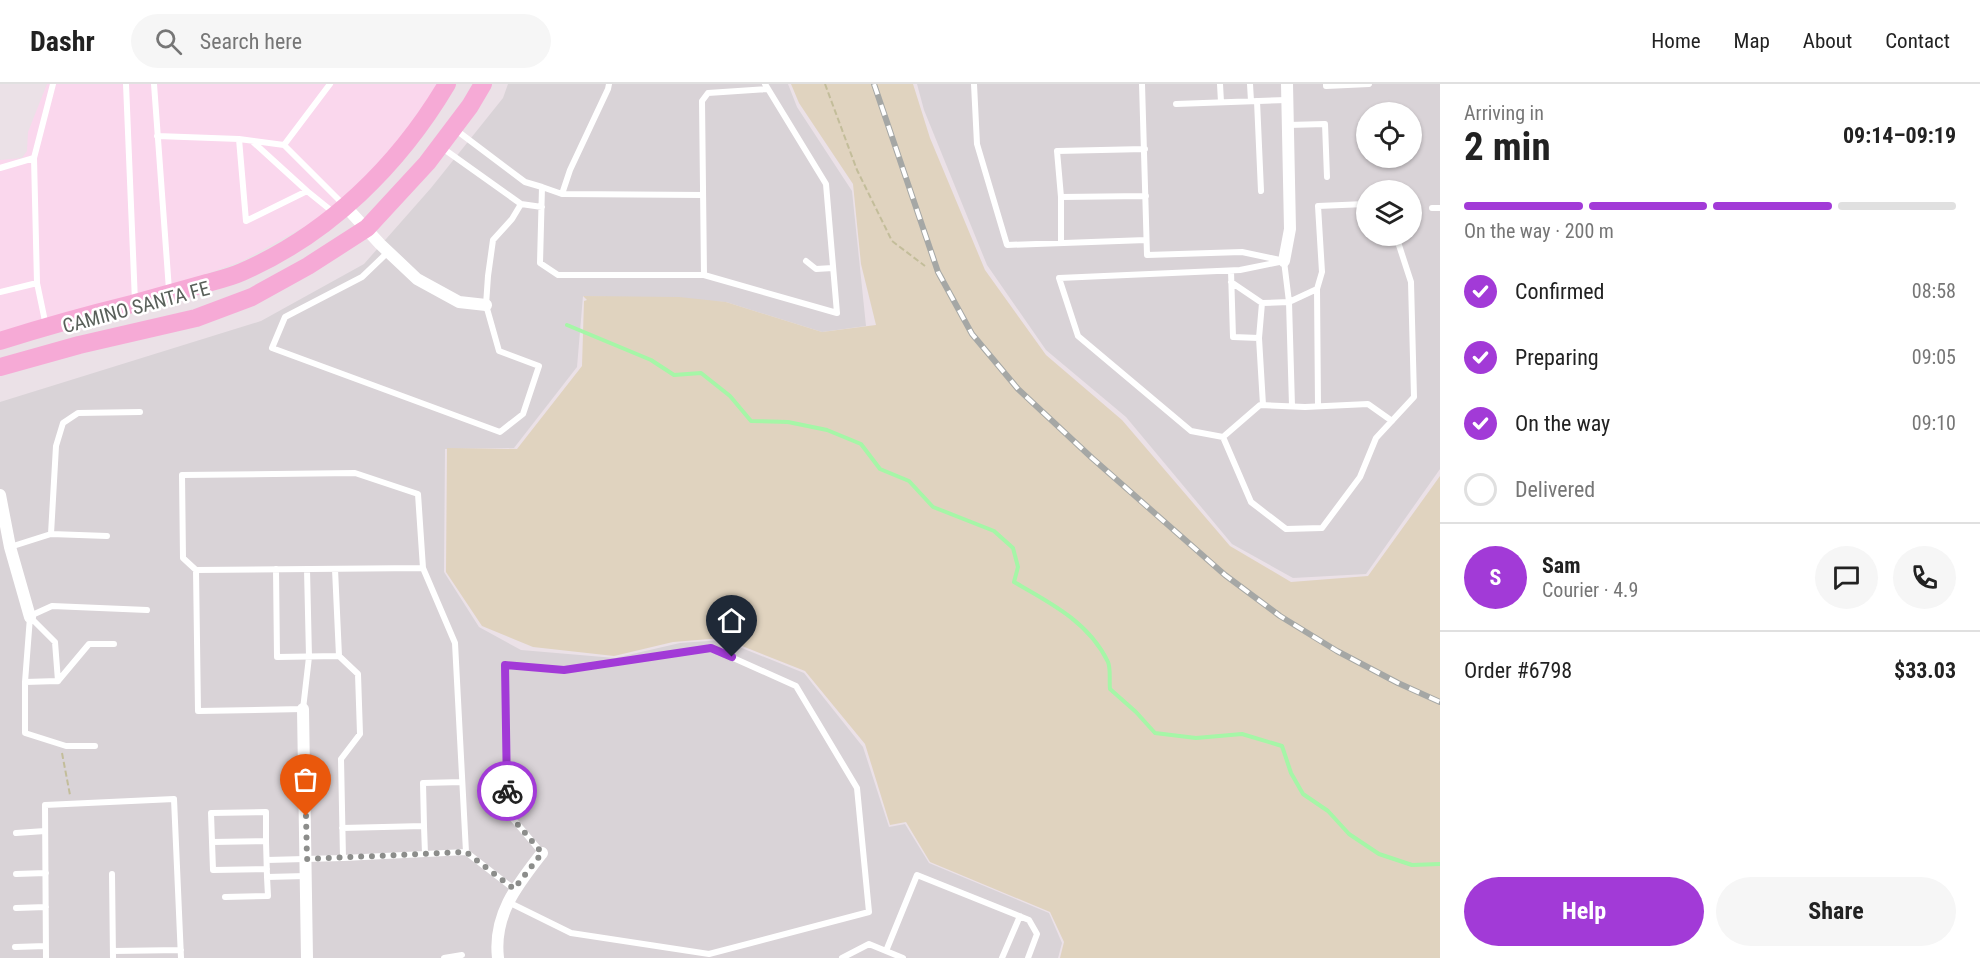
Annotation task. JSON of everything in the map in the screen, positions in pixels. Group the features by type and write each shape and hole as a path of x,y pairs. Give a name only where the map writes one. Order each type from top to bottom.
{"main road":[{"name":"CAMINO SANTA FE","path":"0,341 241,273 292,245 341,211 393,160 435,105 447,84"},
{"name":"CAMINO SANTA FE","path":"0,368 79,345 196,318 241,301 309,266 367,228 427,164 470,106 483,84"}],"street":[{"path":"1284,261 1290,229 1287,84"},
{"path":"341,211 367,228 388,252 417,279 459,302 486,305"},
{"path":"0,495 10,547 30,617"},
{"path":"303,709 307,958"},
{"path":"498,958 496,941 508,902 514,889 542,853"}],"lane":[{"path":"46,327 37,283 34,158 53,84"},
{"path":"126,84 135,303"},
{"path":"154,84 169,294"},
{"path":"284,146 330,84"},
{"path":"562,194 570,170 609,84"},
{"path":"974,84 977,144 1007,245 1146,240"},
{"path":"1142,84 1147,255 1242,252 1284,261"},
{"path":"1220,84 1221,102"},
{"path":"1250,84 1254,101 1261,191"},
{"path":"1326,84 1326,86 1369,84"},
{"path":"542,187 540,263 558,275 704,275 837,313 826,184 766,86 708,93 702,101 704,275"},
{"path":"1176,104 1287,100"},
{"path":"1288,125 1326,124 1327,177"},
{"path":"453,128 525,182 562,194 703,195"},
{"path":"157,136 239,139 284,146 341,211"},
{"path":"239,139 246,221 307,191"},
{"path":"252,141 307,191 341,211"},
{"path":"440,146 521,204 542,207"},
{"path":"1061,243 1061,197 1057,152 1145,149"},
{"path":"0,168 34,158"},
{"path":"1061,197 1146,196"},
{"path":"388,252 362,277 285,317 272,348 500,432 523,414 539,366 499,351 486,305 494,240 512,219 521,204"},
{"path":"1318,406 1317,289 1322,272 1318,206 1356,204"},
{"path":"1223,437 1251,502 1286,529 1322,528 1360,477 1376,438 1414,397 1411,282 1399,246"},
{"path":"806,261 816,269 833,268"},
{"path":"1223,437 1191,431 1078,336 1059,279 1230,271 1284,261"},
{"path":"1284,261 1289,302 1292,406"},
{"path":"1230,271 1233,337 1259,338"},
{"path":"1231,282 1262,303 1289,302 1317,289"},
{"path":"0,292 37,283"},
{"path":"1262,303 1259,338 1263,405"},
{"path":"1223,437 1260,405 1368,404 1392,421"},
{"path":"51,534 56,446 63,423 78,413 140,412"},
{"path":"423,568 196,570 183,558 183,475 355,473 418,494 423,568 454,643 466,852"},
{"path":"10,547 51,534 107,536"},
{"path":"276,569 277,657 339,656"},
{"path":"196,570 198,711 303,709 309,657 307,569"},
{"path":"335,569 339,656 358,674 360,734 341,759 343,858"},
{"path":"30,617 52,606 147,610"},
{"path":"30,617 55,642 58,681"},
{"path":"30,617 25,682 25,733 66,746 95,746"},
{"path":"25,682 58,681 88,644 114,644"},
{"path":"508,902 571,933 710,954 869,912 857,788 802,696 796,686 711,648 564,670 505,665 508,813 542,853"},
{"path":"425,854 423,783 462,782"},
{"path":"46,958 45,805 174,799 181,958"},
{"path":"225,897 268,896 266,812 211,813 213,870 267,868"},
{"path":"342,828 424,826"},
{"path":"16,833 45,831"},
{"path":"212,842 266,840"},
{"path":"267,860 466,852 514,889"},
{"path":"16,874 46,873"},
{"path":"112,874 113,954 181,950"},
{"path":"886,951 917,875 1029,920 1037,934 1028,958"},
{"path":"267,877 307,876"},
{"path":"16,908 46,907"},
{"path":"1002,958 1020,916"},
{"path":"842,958 869,944 903,958"},
{"path":"15,947 46,946"},
{"path":"444,958 462,955"}],"path":[{"path":"825,84 857,170 892,241 925,266"},
{"path":"59,744 68,776 71,804"}],"shaded area":[{"path":"47,84 439,84 409,132 364,179 315,221 242,261 176,285 0,334 0,160 22,158 27,151 28,132"},
{"path":"508,84 788,84 797,107 852,191 866,326 822,332 726,302 583,296 577,367 514,448 445,449 444,572 479,627 521,650 615,658 680,643 722,640 804,673 863,747 889,827 905,824 929,863 1049,913 1062,943 1058,958 0,958 0,402 261,321 364,264 431,188 503,98"},
{"path":"791,84 913,84 930,138 985,270 1046,355 1122,420 1230,546 1291,582 1368,576 1440,476 1440,958 1060,958 1064,942 1050,912 930,862 906,822 890,825 865,744 805,671 722,638 673,642 614,656 533,647 482,626 446,572 447,448 517,449 582,366 584,301 587,300 583,296 679,297 726,302 822,332 876,325 861,264 853,184 799,103"},
{"path":"917,84 1440,84 1440,469 1366,574 1293,578 1232,544 1126,417 1046,350 987,265 924,110"}],"waterway":[{"path":"567,325 651,360 674,375 701,373 730,396 751,421 788,422 827,430 861,444 880,469 909,481 933,507 994,531 1013,548 1018,567 1014,582 1067,614 1090,635 1108,662 1110,689 1155,733 1196,738 1242,734 1282,746 1291,773 1303,794 1328,811 1349,834 1379,854 1412,865 1440,864"}],"railway":[{"path":"874,84 938,272 972,334 1018,389 1092,458 1225,575 1280,616 1337,651 1440,702"}],"way so far":[{"path":"306,816 307,859 466,852 514,889 542,853 508,813 507,791"}],"route":[{"path":"507,791 505,665 564,670 711,648 732,657"}]}
